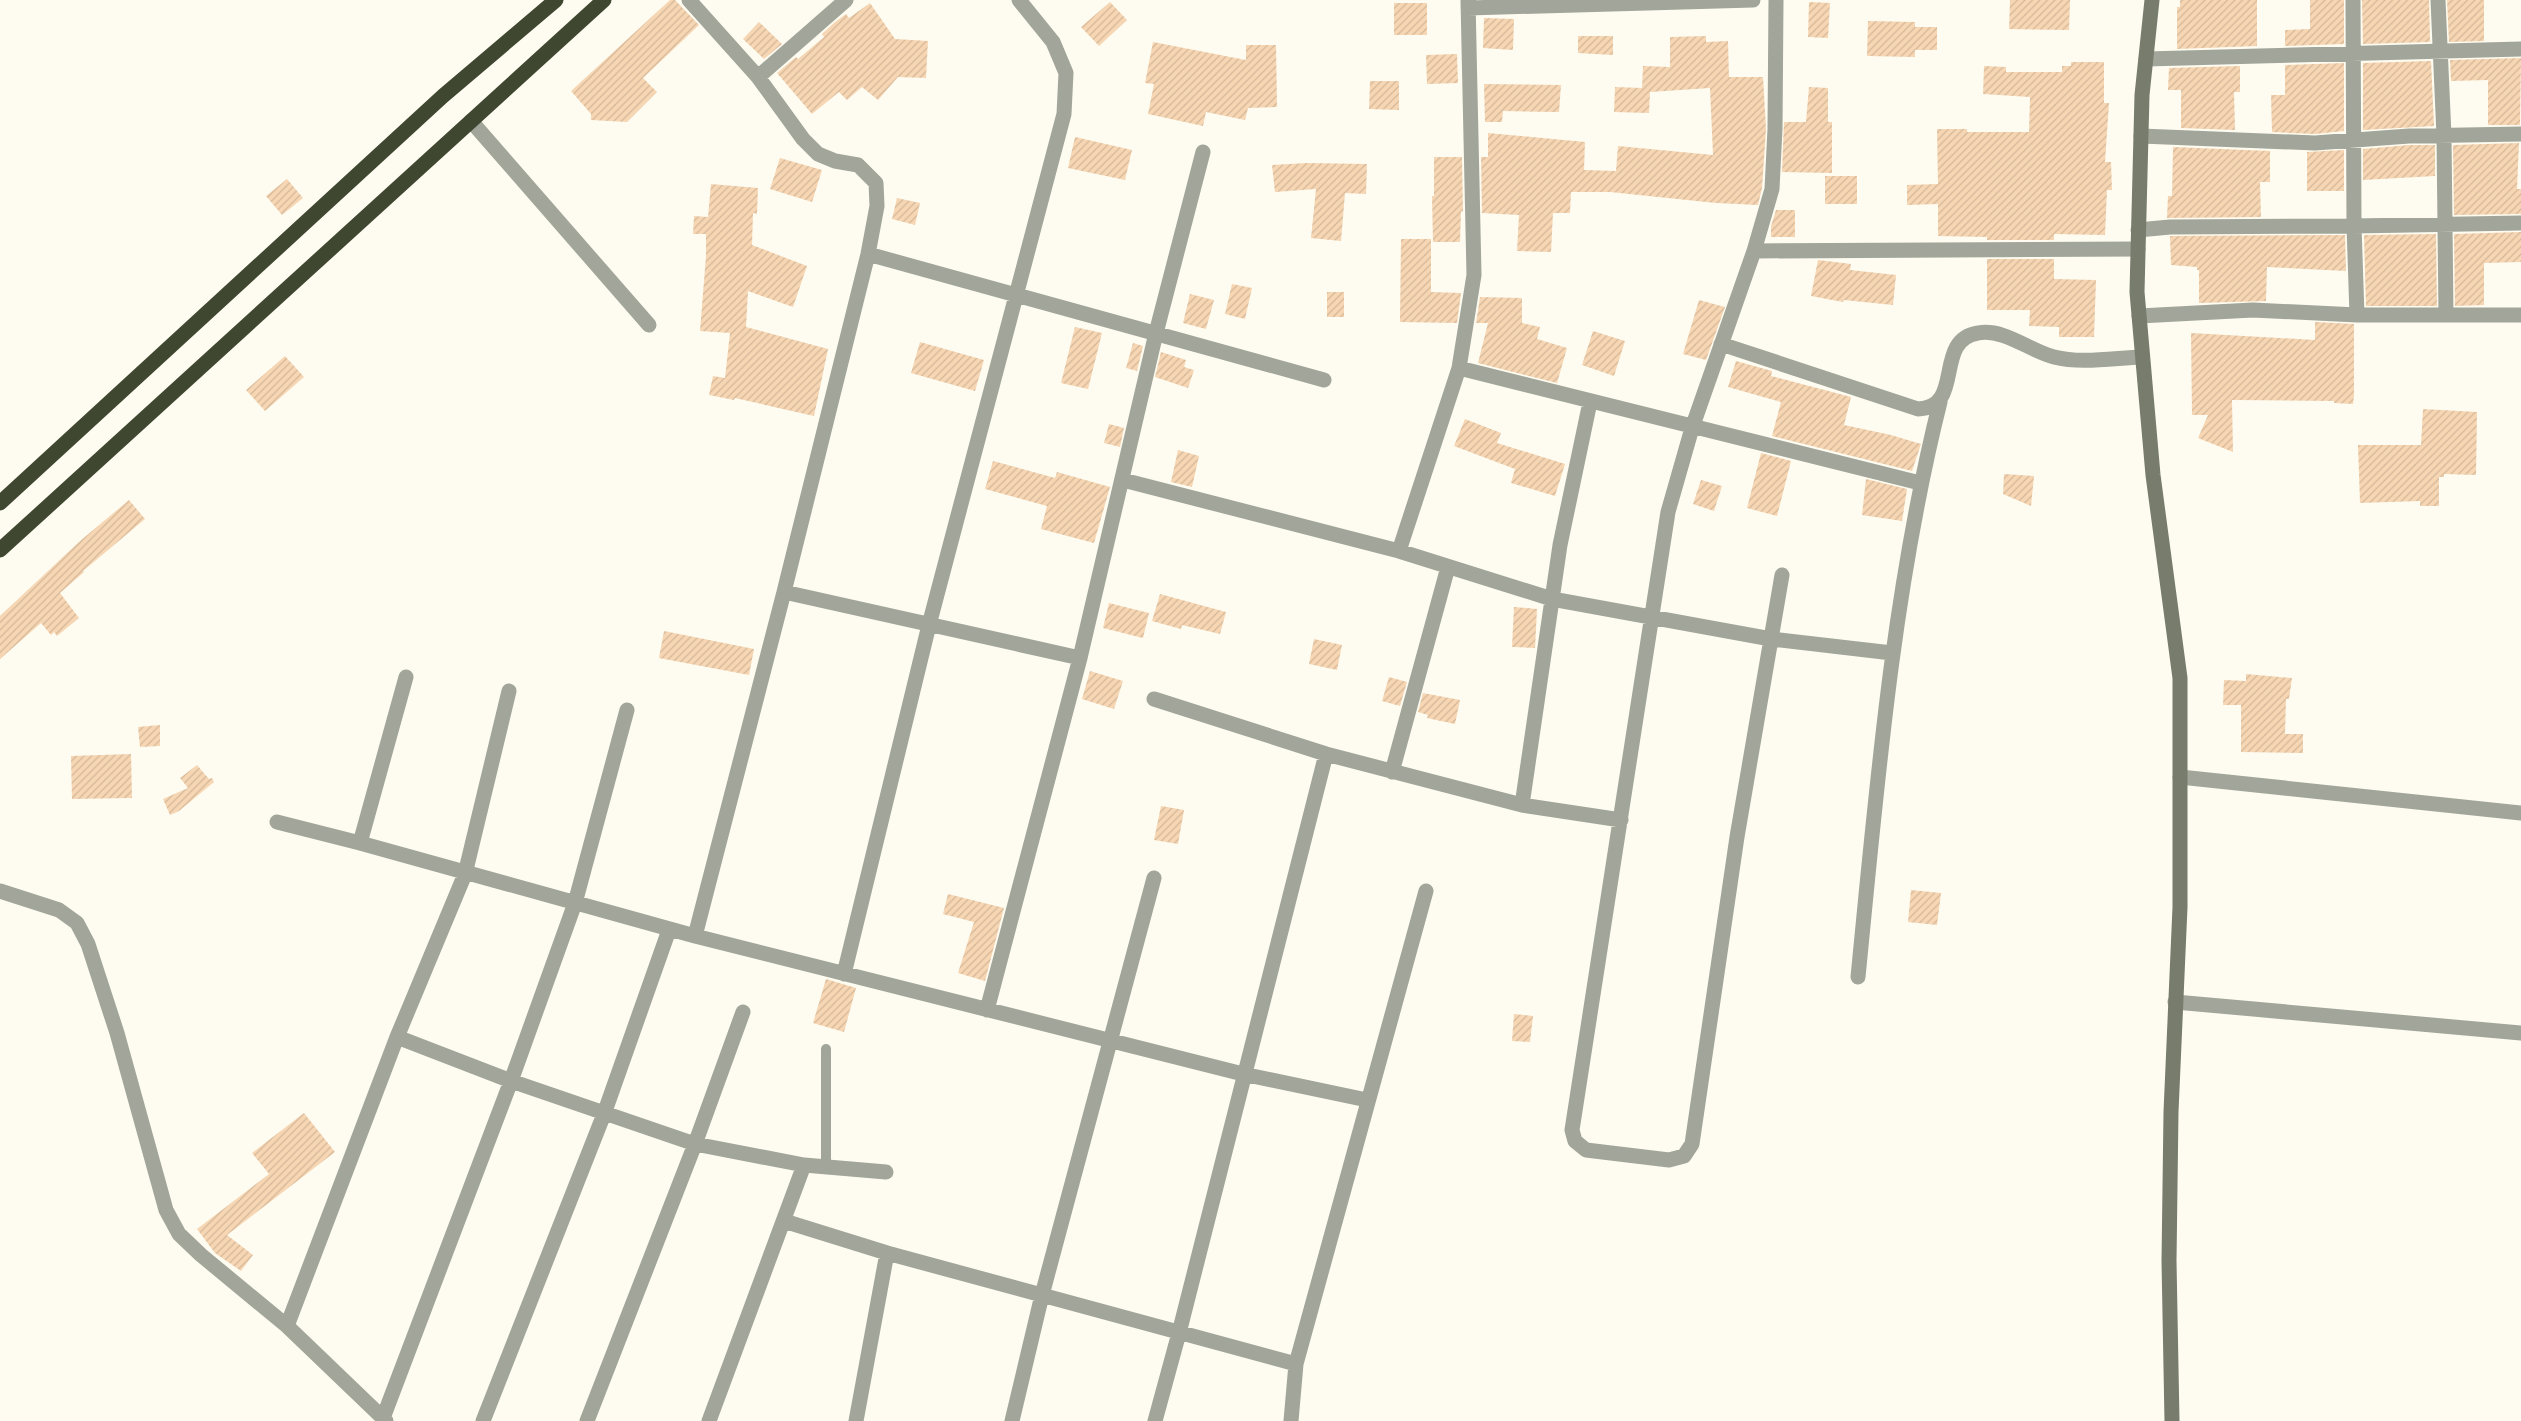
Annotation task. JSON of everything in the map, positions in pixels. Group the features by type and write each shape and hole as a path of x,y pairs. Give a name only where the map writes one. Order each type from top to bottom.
{"highway":[{"path":"0,503 443,96 556,0"},
{"path":"0,550 604,0"}],"street":[{"path":"690,0 758,77 803,139 818,154 835,161 858,165 876,183 877,206 868,254 784,592 695,936"},
{"path":"758,77 846,0"},
{"path":"1399,551 1459,368 1474,275 1468,4 1753,0"},
{"path":"1776,0 1775,129 1772,189 1754,251 1692,428 1668,512 1572,1130 1575,1141 1586,1150 1669,1160 1684,1156 1692,1144 1737,837 1782,575"},
{"path":"2152,0 2142,95 2138,230 2139,316 2155,494 2180,678 2180,907 2171,1112 2169,1261 2172,1421"},
{"path":"2353,0 2354,226 2357,315"},
{"path":"2438,0 2444,136 2446,315"},
{"path":"844,974 929,625 1064,114 1066,73 1053,42 1022,1"},
{"path":"2146,59 2521,49"},
{"path":"471,121 649,325"},
{"path":"2142,136 2315,143 2521,134"},
{"path":"987,1010 1080,658 1156,333 1203,152"},
{"path":"2138,230 2170,227 2354,226 2521,222"},
{"path":"1754,251 2138,249"},
{"path":"868,254 1324,380"},
{"path":"2139,316 2253,310 2357,315 2521,315"},
{"path":"1858,977 1892,653 1920,483 1945,389 1952,354 1961,341 1977,332 2001,335 2054,357 2074,360 2142,357"},
{"path":"1721,344 1918,409 1931,408 1940,402"},
{"path":"1459,368 1692,428 1920,483"},
{"path":"1522,805 1560,545 1590,402"},
{"path":"1123,480 1399,551 1552,599 1771,639 1892,653"},
{"path":"1392,772 1448,567"},
{"path":"784,592 1080,658"},
{"path":"360,843 406,677"},
{"path":"287,1326 397,1037 465,874 508,691"},
{"path":"1154,699 1326,754 1392,772 1522,805 1621,820"},
{"path":"0,891 59,910 77,923 88,944 117,1033 166,1210 179,1234 287,1326 384,1420 511,1081 575,903 627,710"},
{"path":"1154,1421 1179,1333 1243,1074 1326,754"},
{"path":"2180,777 2521,813"},
{"path":"277,822 360,843 669,930 1243,1074 1367,1100"},
{"path":"1012,1421 1042,1295 1154,878"},
{"path":"1291,1421 1296,1364 1367,1100 1426,891"},
{"path":"483,1421 604,1114 669,930"},
{"path":"2176,1002 2521,1033"},
{"path":"587,1421 695,1144 743,1012"},
{"path":"397,1037 511,1081 695,1144 804,1165 886,1172"},
{"path":"709,1421 804,1165"},
{"path":"784,1221 887,1253 1296,1364"},
{"path":"856,1421 887,1253"}],"lane":[{"path":"826,1049 826,1166"}],"building":[{"path":"670,0 675,0 699,25 643,78 657,92 627,122 591,120 591,114 571,91"},
{"path":"2010,0 2070,0 2069,30 2009,29"},
{"path":"2180,0 2257,0 2257,46 2177,49 2177,7 2180,7"},
{"path":"2310,0 2344,0 2344,44 2285,46 2285,30 2310,29"},
{"path":"2362,0 2429,0 2430,42 2363,44"},
{"path":"2447,0 2484,0 2484,41 2449,42"},
{"path":"1110,2 1127,20 1099,46 1081,27"},
{"path":"1809,2 1830,3 1828,38 1808,37"},
{"path":"870,3 895,39 928,41 926,78 898,77 878,100 862,87 847,100 839,92 812,114 777,73 796,57 798,59 824,37 822,34 835,22 846,14 849,18"},
{"path":"1394,3 1427,3 1427,35 1394,35"},
{"path":"1484,18 1514,19 1513,50 1483,48"},
{"path":"1868,21 1915,22 1915,27 1937,27 1937,50 1915,50 1915,57 1867,56"},
{"path":"759,22 782,44 764,59 743,39"},
{"path":"1578,36 1613,36 1613,55 1578,53"},
{"path":"1706,36 1706,42 1728,41 1729,77 1763,77 1766,129 1762,188 1758,205 1716,203 1610,192 1571,192 1570,213 1553,213 1551,252 1517,251 1519,215 1482,213 1481,157 1488,157 1488,133 1585,142 1584,170 1616,171 1618,146 1713,155 1710,88 1650,92 1649,113 1614,112 1615,87 1642,88 1643,66 1670,67 1670,37"},
{"path":"1153,42 1246,60 1246,45 1276,45 1277,107 1248,108 1245,120 1206,112 1203,126 1148,114 1154,84 1145,83"},
{"path":"1457,54 1458,83 1427,84 1426,55"},
{"path":"2521,58 2520,125 2488,125 2488,80 2451,81 2450,60"},
{"path":"2431,61 2434,126 2363,130 2363,63"},
{"path":"2071,62 2104,62 2104,103 2109,103 2105,162 2111,162 2112,190 2107,190 2105,235 2054,234 2054,240 1987,240 1987,237 1938,236 1938,204 1907,205 1907,185 1938,184 1937,129 1967,129 1967,132 2029,132 2030,97 1983,94 1984,66 2006,67 2006,72 2062,72 2062,66 2071,66"},
{"path":"2344,63 2344,131 2315,134 2272,132 2271,95 2285,95 2285,65"},
{"path":"2240,66 2240,92 2234,92 2235,130 2181,128 2181,90 2168,90 2169,68"},
{"path":"1370,81 1399,81 1399,110 1369,109"},
{"path":"1484,84 1561,85 1559,112 1503,111 1502,122 1485,122"},
{"path":"1809,87 1828,88 1828,122 1832,122 1832,173 1782,172 1784,122 1806,122"},
{"path":"1075,137 1132,150 1125,180 1068,168"},
{"path":"2519,143 2517,189 2521,189 2521,214 2454,215 2453,145"},
{"path":"2435,145 2435,176 2363,180 2363,149"},
{"path":"2173,147 2270,151 2270,182 2260,182 2261,217 2167,218 2168,196 2172,196"},
{"path":"2344,150 2344,191 2307,191 2307,152"},
{"path":"1434,157 1462,157 1463,212 1461,211 1460,242 1433,242 1432,196 1434,196"},
{"path":"780,158 822,170 812,202 770,189"},
{"path":"1307,163 1367,164 1366,194 1345,193 1341,241 1311,238 1316,189 1275,192 1272,165"},
{"path":"1825,176 1857,176 1857,204 1825,204"},
{"path":"287,179 303,198 282,215 266,196"},
{"path":"711,184 758,188 757,214 753,213 752,245 807,266 793,307 748,291 746,327 828,349 814,416 735,398 734,400 709,395 713,376 725,378 730,333 700,331 706,234 693,234 694,216 708,217"},
{"path":"897,198 920,203 915,225 892,219"},
{"path":"1776,210 1795,210 1795,237 1771,237 1771,226"},
{"path":"2521,232 2521,262 2484,263 2484,305 2455,306 2454,234"},
{"path":"2436,234 2437,306 2366,306 2364,235"},
{"path":"2345,235 2346,271 2267,267 2266,301 2199,303 2199,270 2197,270 2197,267 2171,265 2170,236"},
{"path":"1401,239 1431,239 1431,292 1461,293 1457,323 1400,322"},
{"path":"1987,259 2054,259 2054,279 2096,280 2094,337 2059,337 2059,327 2029,326 2030,310 1987,310"},
{"path":"1818,260 1851,264 1850,270 1896,275 1893,305 1844,300 1843,302 1811,296"},
{"path":"1232,284 1252,288 1245,319 1225,314"},
{"path":"1327,292 1344,292 1344,317 1327,317"},
{"path":"1190,294 1214,300 1206,329 1183,323"},
{"path":"1480,297 1522,298 1522,323 1540,327 1537,339 1567,348 1557,383 1478,363 1488,323 1476,323"},
{"path":"1699,300 1725,307 1706,360 1683,354"},
{"path":"2315,322 2354,324 2353,404 2334,403 2334,401 2232,400 2233,452 2198,438 2208,415 2192,415 2191,333 2315,340"},
{"path":"1075,327 1102,333 1088,389 1061,383"},
{"path":"1593,331 1625,341 1614,376 1582,365"},
{"path":"920,342 984,360 975,391 911,373"},
{"path":"1133,343 1143,346 1137,371 1126,368"},
{"path":"1161,352 1186,360 1184,367 1194,370 1188,388 1155,377"},
{"path":"285,356 304,377 265,411 246,390"},
{"path":"1736,361 1772,371 1771,376 1851,397 1844,425 1891,435 1921,444 1912,471 1772,436 1781,402 1728,387"},
{"path":"2423,409 2477,412 2476,475 2444,474 2444,477 2439,477 2439,506 2420,506 2420,501 2360,503 2358,445 2421,445"},
{"path":"1465,419 1501,433 1497,443 1565,464 1555,496 1511,483 1515,469 1454,446"},
{"path":"1109,424 1124,428 1120,447 1104,443"},
{"path":"1178,450 1199,456 1192,487 1171,482"},
{"path":"1761,453 1791,461 1777,516 1747,508"},
{"path":"993,461 1055,478 1057,472 1110,487 1094,543 1041,529 1047,506 985,489"},
{"path":"2004,474 2034,476 2031,506 2003,494"},
{"path":"1866,479 1907,489 1902,521 1862,515"},
{"path":"1701,480 1722,486 1714,511 1693,504"},
{"path":"129,500 145,519 60,593 79,618 57,636 54,632 51,635 41,623 0,659 0,616 80,541"},
{"path":"1160,594 1226,612 1220,634 1182,625 1181,629 1152,621"},
{"path":"1109,603 1149,613 1143,638 1103,628"},
{"path":"1514,607 1537,609 1535,648 1512,647"},
{"path":"664,631 754,649 749,675 659,658"},
{"path":"1314,639 1342,645 1337,670 1309,664"},
{"path":"1090,671 1123,681 1114,709 1082,699"},
{"path":"2246,674 2292,678 2289,699 2286,699 2285,734 2303,734 2303,753 2241,752 2241,705 2223,705 2224,680 2246,681"},
{"path":"1389,677 1407,682 1400,706 1382,701"},
{"path":"1423,693 1460,700 1455,724 1427,718 1428,715 1418,712"},
{"path":"160,725 160,746 140,747 138,727"},
{"path":"131,754 132,798 72,799 71,756"},
{"path":"197,765 214,782 179,811 170,815 163,799 188,788 180,778"},
{"path":"1161,806 1184,810 1178,844 1154,840"},
{"path":"1911,890 1941,893 1937,925 1908,922"},
{"path":"948,894 1004,908 985,981 958,973 974,922 943,914"},
{"path":"826,979 856,988 844,1032 813,1023"},
{"path":"1514,1014 1533,1016 1530,1042 1512,1041"},
{"path":"304,1113 335,1152 227,1235 253,1255 241,1271 215,1253 197,1229 269,1174 252,1153"}]}
